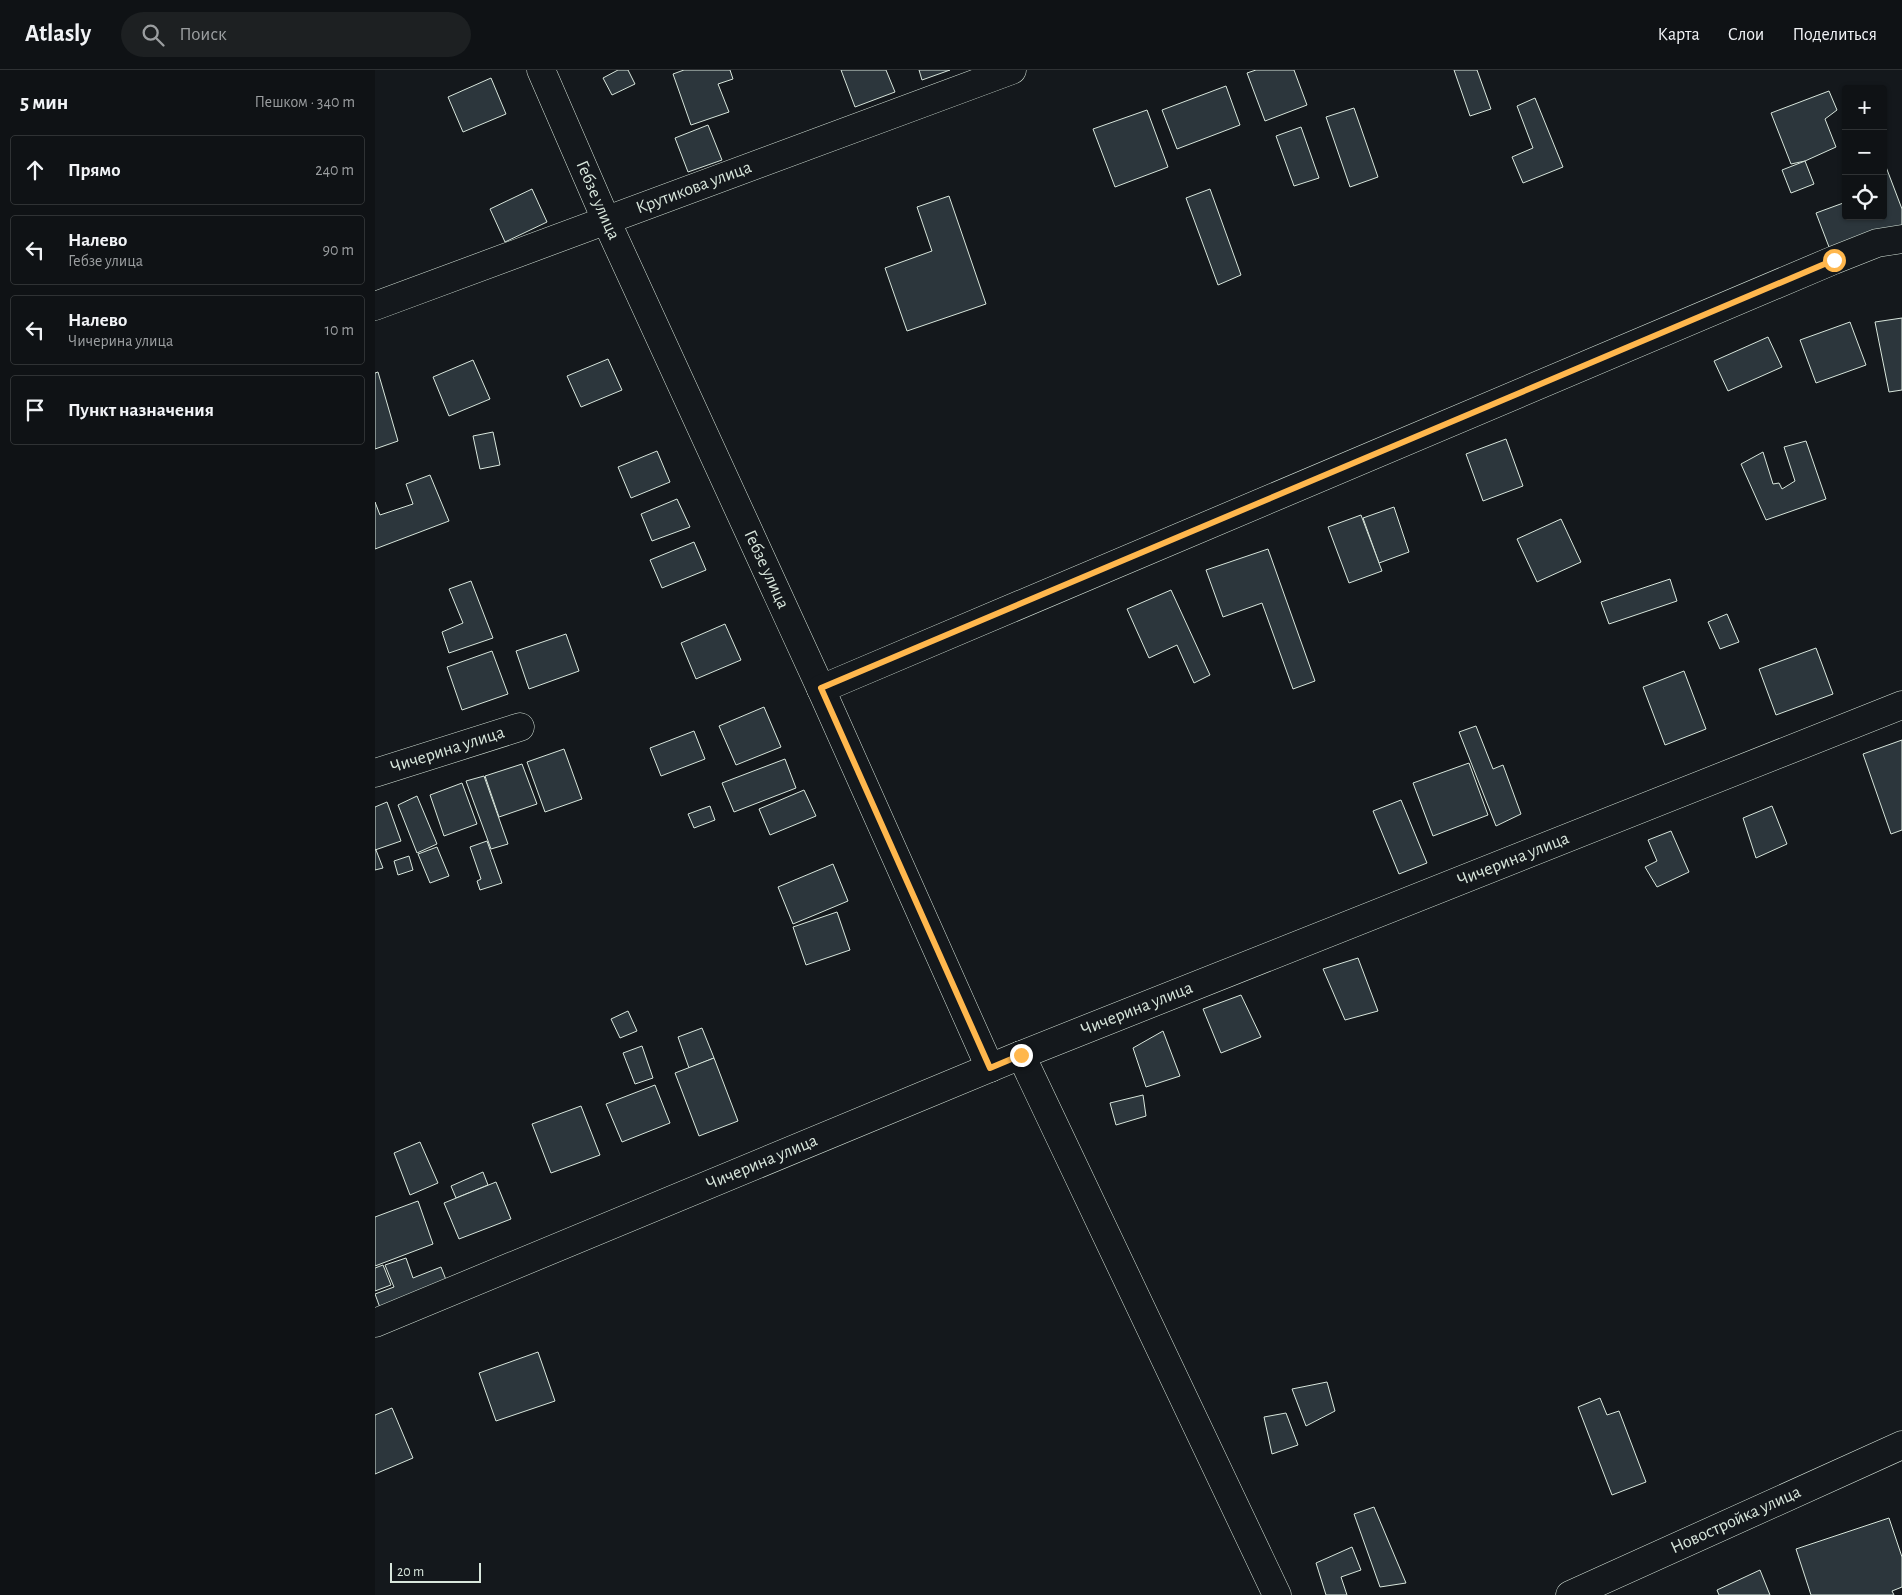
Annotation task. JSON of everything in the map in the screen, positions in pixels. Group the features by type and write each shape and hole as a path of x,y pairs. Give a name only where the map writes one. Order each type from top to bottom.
{"street":[{"name":"Гебзе улица","path":"541,70 607,220 821,688 990,1068"},
{"name":"Крутикова улица","path":"375,306 1012,70"},
{"path":"821,688 1834,260 1877,243 1902,239"},
{"name":"Чичерина улица","path":"375,1323 1021,1055 1902,705"},
{"name":"Чичерина улица","path":"375,773 520,727"},
{"path":"1021,1055 1277,1595"},
{"name":"Новостройка улица","path":"1570,1595 1902,1445"}],"building":[{"path":"618,70 628,70 635,84 612,95 603,78"},
{"path":"684,70 730,70 733,79 718,84 729,112 691,125 673,74"},
{"path":"841,70 886,70 895,92 855,107"},
{"path":"919,70 950,70 922,80"},
{"path":"1256,70 1294,70 1307,105 1265,121 1247,73"},
{"path":"1454,70 1477,70 1491,109 1470,116"},
{"path":"491,78 506,114 463,132 448,97"},
{"path":"1226,86 1240,125 1177,149 1162,110"},
{"path":"1829,91 1837,110 1825,119 1836,147 1805,161 1791,164 1771,113"},
{"path":"1535,98 1563,167 1523,183 1512,157 1533,148 1517,106"},
{"path":"1354,108 1378,177 1350,187 1326,117"},
{"path":"1147,110 1168,167 1115,187 1093,129"},
{"path":"708,125 722,160 688,172 675,138"},
{"path":"1301,127 1319,178 1294,186 1276,136"},
{"path":"1805,161 1814,184 1791,193 1782,170"},
{"path":"1887,170 1902,209 1902,235 1834,260 1816,213 1842,203 1842,220 1887,220"},
{"path":"532,189 547,222 505,242 490,209"},
{"path":"1210,189 1241,275 1218,285 1186,198"},
{"path":"949,196 986,304 907,331 885,268 932,251 917,207"},
{"path":"1902,318 1902,390 1889,392 1875,322"},
{"path":"1850,322 1866,365 1816,383 1800,340"},
{"path":"1768,337 1782,367 1728,391 1714,361"},
{"path":"608,359 622,390 581,407 567,376"},
{"path":"473,360 490,399 449,416 433,377"},
{"path":"378,372 398,441 375,449 375,373"},
{"path":"493,432 500,465 480,469 473,436"},
{"path":"1506,439 1523,486 1483,501 1466,454"},
{"path":"1806,441 1826,499 1766,520 1741,464 1763,452 1773,484 1779,483 1782,489 1795,481 1784,447"},
{"path":"657,451 670,482 631,498 618,467"},
{"path":"430,475 449,521 375,549 375,502 380,515 413,504 406,484"},
{"path":"677,499 690,527 652,541 641,514"},
{"path":"1394,507 1409,552 1379,563 1363,518"},
{"path":"1361,515 1382,571 1349,583 1328,527"},
{"path":"1561,519 1581,562 1537,582 1517,539"},
{"path":"694,542 706,570 662,588 650,560"},
{"path":"1268,549 1315,681 1293,689 1262,603 1223,617 1206,570"},
{"path":"1670,579 1677,601 1609,624 1601,602"},
{"path":"471,581 493,638 449,653 442,632 463,623 449,589"},
{"path":"1171,590 1210,675 1194,683 1177,645 1149,658 1127,609"},
{"path":"1727,614 1739,642 1720,649 1708,622"},
{"path":"725,624 741,660 696,679 681,643"},
{"path":"566,634 579,671 529,689 516,651"},
{"path":"1816,648 1833,694 1776,715 1759,669"},
{"path":"492,651 508,694 462,710 447,667"},
{"path":"1684,671 1706,729 1665,745 1643,687"},
{"path":"764,707 781,747 736,765 719,726"},
{"path":"1476,726 1493,769 1503,765 1521,814 1496,826 1459,732"},
{"path":"694,731 705,759 661,776 650,748"},
{"path":"1902,740 1902,830 1891,834 1863,754"},
{"path":"564,749 582,799 545,812 527,762"},
{"path":"785,759 796,788 734,812 722,783"},
{"path":"1469,763 1488,815 1433,836 1413,783"},
{"path":"522,764 537,804 499,817 485,776"},
{"path":"484,776 508,844 491,849 466,781"},
{"path":"462,783 477,824 444,836 430,795"},
{"path":"804,790 816,816 770,835 759,809"},
{"path":"417,796 437,844 417,853 398,805"},
{"path":"1401,800 1427,863 1399,874 1373,811"},
{"path":"387,802 401,841 375,850 375,807"},
{"path":"710,806 715,820 694,828 688,814"},
{"path":"1772,806 1787,844 1756,858 1743,818"},
{"path":"1671,831 1689,872 1657,887 1645,867 1657,861 1648,840"},
{"path":"487,841 502,883 480,890 477,881 481,879 470,847"},
{"path":"437,847 449,876 430,883 418,854"},
{"path":"375,850 383,868 375,870"},
{"path":"409,856 413,870 398,875 394,861"},
{"path":"833,864 848,901 793,924 778,887"},
{"path":"837,912 850,950 806,965 793,927"},
{"path":"1358,958 1378,1011 1345,1020 1323,969"},
{"path":"1241,995 1261,1037 1221,1053 1203,1009"},
{"path":"628,1011 637,1031 620,1038 611,1019"},
{"path":"702,1028 714,1058 689,1068 678,1037"},
{"path":"1163,1031 1180,1076 1146,1087 1133,1048"},
{"path":"642,1046 653,1078 635,1084 623,1053"},
{"path":"714,1058 738,1121 699,1136 675,1073"},
{"path":"655,1085 670,1123 622,1142 606,1104"},
{"path":"1143,1095 1146,1116 1116,1125 1110,1103"},
{"path":"581,1106 600,1155 551,1173 532,1124"},
{"path":"420,1142 438,1183 410,1195 394,1153"},
{"path":"483,1172 488,1185 456,1198 451,1186"},
{"path":"496,1182 511,1219 459,1239 444,1203"},
{"path":"418,1201 433,1244 375,1266 375,1217"},
{"path":"406,1258 413,1278 441,1267 450,1290 383,1316 375,1294 394,1287 385,1265"},
{"path":"383,1265 391,1285 375,1291 375,1268"},
{"path":"538,1352 555,1401 496,1421 479,1373"},
{"path":"1327,1382 1335,1411 1306,1426 1292,1389"},
{"path":"1600,1398 1607,1415 1619,1411 1646,1482 1612,1495 1578,1407"},
{"path":"392,1408 413,1458 375,1474 375,1415"},
{"path":"1286,1413 1298,1445 1272,1454 1264,1417"},
{"path":"1374,1507 1406,1583 1380,1587 1354,1514"},
{"path":"1889,1518 1902,1557 1902,1587 1892,1591 1894,1595 1811,1595 1796,1549"},
{"path":"1352,1547 1361,1570 1341,1577 1347,1595 1326,1595 1316,1563"},
{"path":"1760,1570 1770,1595 1719,1595 1717,1590"}],"route":[{"path":"1021,1055 990,1068 821,688 1834,260"}]}
